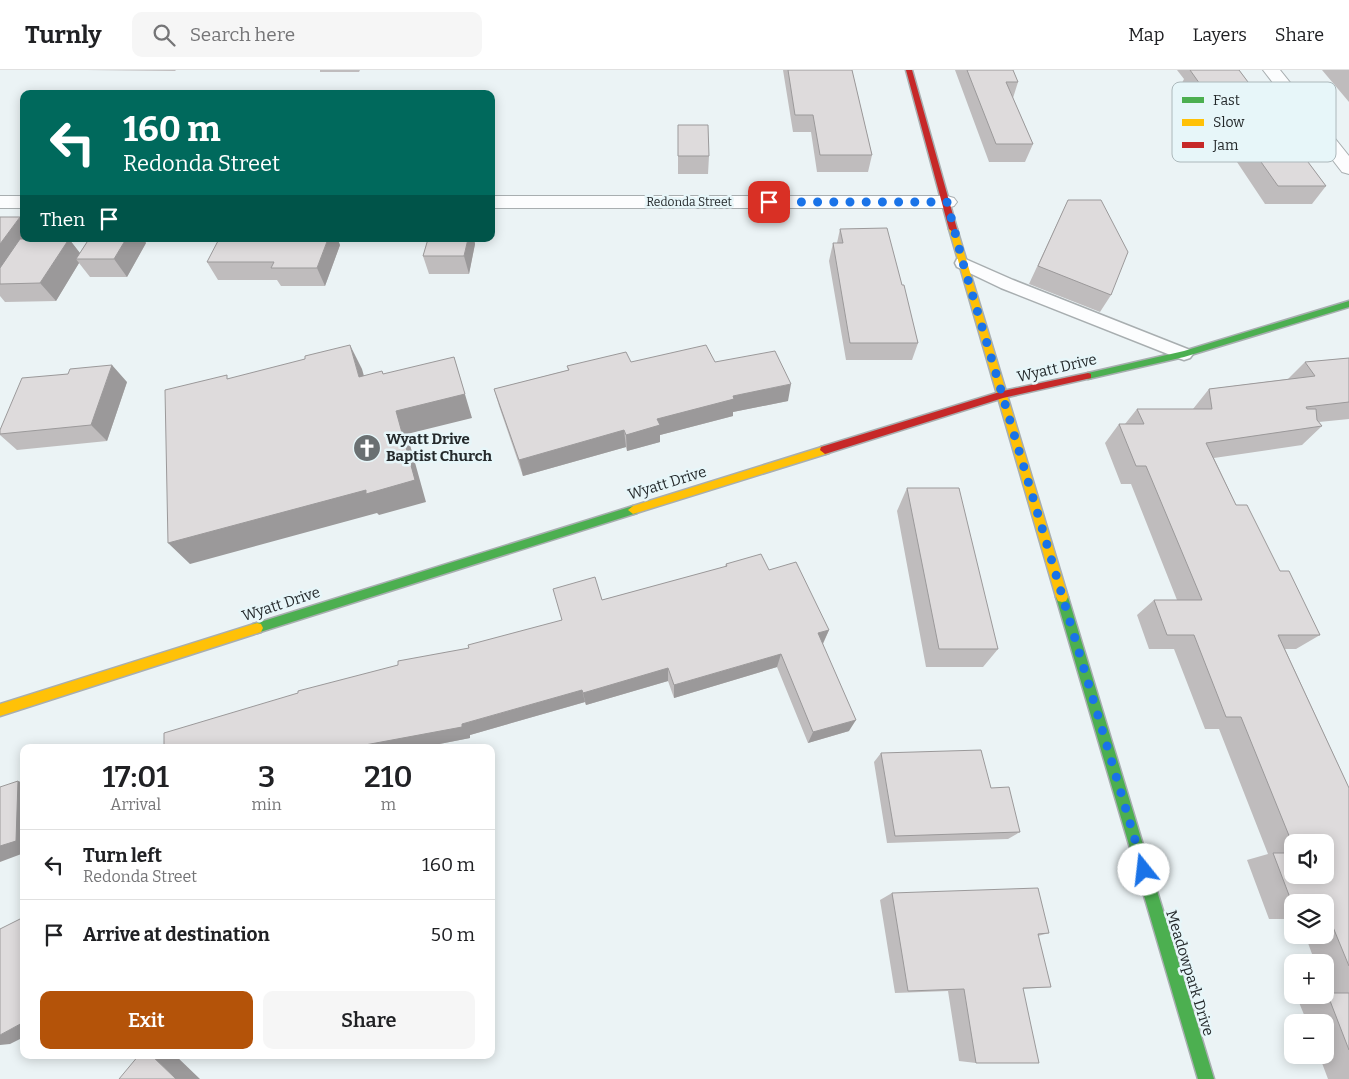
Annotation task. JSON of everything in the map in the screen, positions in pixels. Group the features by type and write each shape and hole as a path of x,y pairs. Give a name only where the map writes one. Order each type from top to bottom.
{"street":[{"name":"Meadowpark Drive","path":"909,70 963,263 1206,1079"},
{"path":"1271,70 1281,82"},
{"path":"1336,152 1349,168"},
{"path":"0,202 20,202"},
{"name":"Redonda Street","path":"495,202 947,202"},
{"name":"Wyatt Drive","path":"0,710 389,585 1003,396 1184,354 1349,304"}],"lane":[{"path":"963,263 1007,284 1184,354"}],"building":[{"path":"788,70 852,70 872,155 820,155 813,115 795,115"},
{"path":"967,70 1013,70 1018,82 1006,82 1033,144 996,144"},
{"path":"1190,70 1239,70 1248,82 1198,82"},
{"path":"678,125 708,125 709,156 678,156"},
{"path":"1261,162 1308,162 1326,186 1278,186"},
{"path":"1068,200 1101,200 1128,252 1111,295 1038,266"},
{"path":"0,217 20,217 0,244"},
{"path":"887,228 902,285 904,285 918,343 850,343 833,243 843,243 840,229"},
{"path":"20,239 20,242 67,242 40,283 0,284 0,268"},
{"path":"87,242 124,242 114,259 76,259"},
{"path":"217,242 327,242 317,268 271,268 274,262 207,262"},
{"path":"427,242 467,242 464,256 423,256"},
{"path":"350,345 359,377 382,371 383,374 454,357 465,394 396,411 415,480 366,494 366,490 168,543 165,390 227,375 227,379 305,359 305,356"},
{"path":"706,345 715,362 775,351 791,384 733,396 734,399 657,419 660,425 626,435 624,430 519,460 494,389 569,370 567,366 626,352 631,362"},
{"path":"1349,358 1349,402 1306,407 1307,409 1316,409 1317,420 1322,426 1206,443 1236,505 1247,505 1280,571 1289,571 1320,635 1278,635 1349,788 1349,966 1334,930 1334,894 1289,894 1285,884 1334,884 1334,834 1288,834 1241,717 1226,717 1194,635 1167,635 1154,600 1202,600 1146,466 1136,466 1119,424 1144,424 1137,409 1212,409 1209,389 1315,376 1305,362"},
{"path":"112,365 91,425 0,434 22,378 68,374 70,369"},
{"path":"907,488 959,488 998,649 939,649"},
{"path":"761,554 769,570 796,562 829,630 818,633 856,720 813,732 781,654 674,685 668,668 583,693 582,690 462,724 462,727 370,744 164,744 164,733 298,693 298,691 398,665 398,661 469,648 468,645 562,620 553,589 595,577 602,600 727,566 726,564"},
{"path":"981,750 991,788 1009,787 1020,832 895,836 881,753"},
{"path":"18,781 16,841 0,846 0,787"},
{"path":"1273,853 1284,853 1284,882"},
{"path":"1038,888 1049,933 1038,934 1051,987 1023,988 1039,1063 976,1063 964,989 908,991 892,893"},
{"path":"20,919 20,1024 0,1035 0,929"},
{"path":"1334,993 1349,993 1349,1050 1331,1004 1334,1004"},
{"path":"136,1059 155,1059 176,1079 119,1079"}],"traffic: fast":[{"path":"1088,376 1184,354 1349,304"},
{"path":"257,628 633,510"},
{"path":"1062,597 1206,1079"}],"traffic: slow":[{"path":"953,229 1062,597"},
{"path":"633,510 825,450"},
{"path":"0,710 257,628"}],"traffic: jam":[{"path":"909,70 953,229"},
{"path":"825,450 1003,395 1088,376"}],"place":[{"name":"Wyatt Drive Baptist Church","path":"367,448"}],"route":[{"path":"769,202 947,202 963,263 1144,870"}]}
